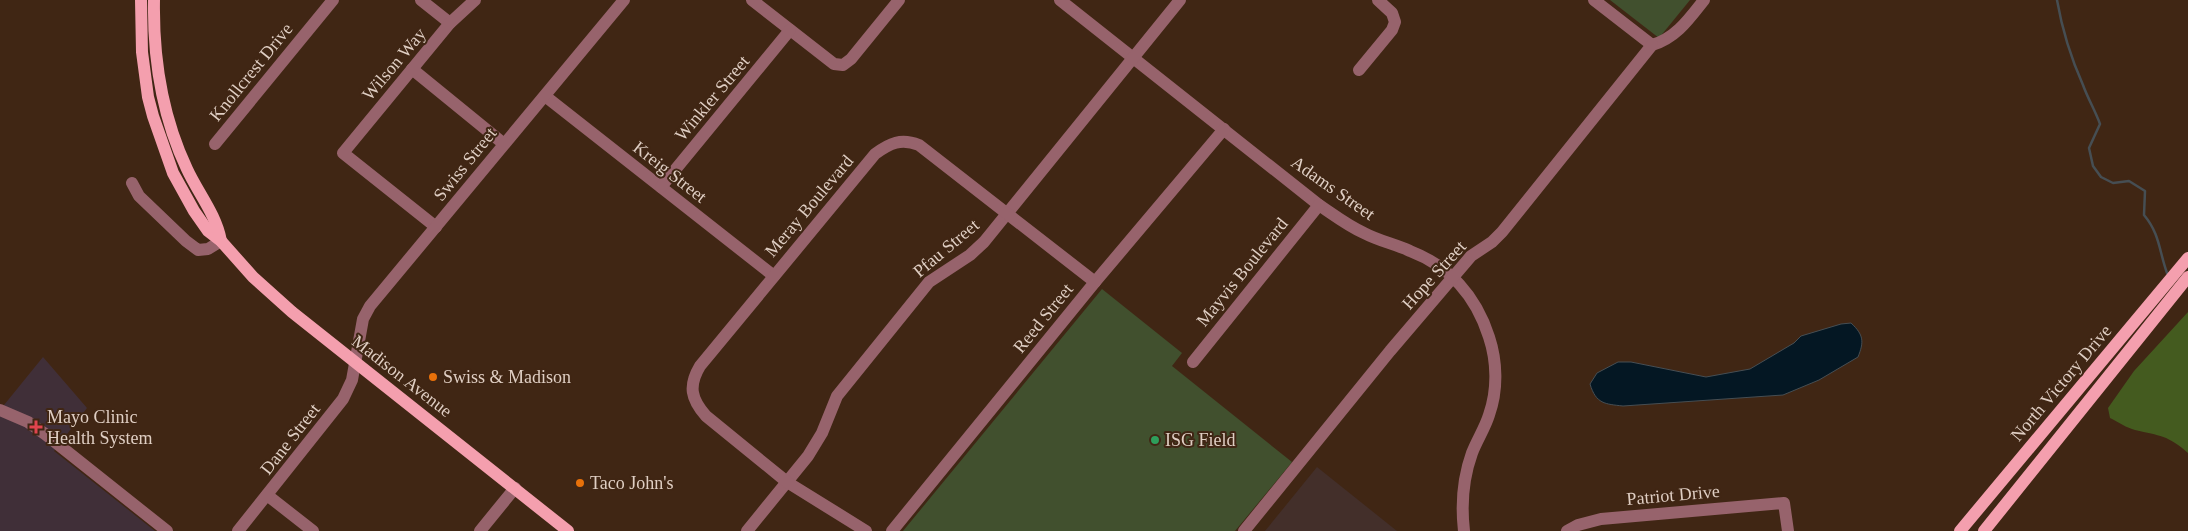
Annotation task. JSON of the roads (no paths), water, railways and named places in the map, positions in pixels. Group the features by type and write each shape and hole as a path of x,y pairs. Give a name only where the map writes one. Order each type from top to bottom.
{"main road":[{"name":"Madison Avenue","path":"141,0 142,52 153,116 166,155 184,193 208,231 221,241 271,294 568,531"},
{"name":"Madison Avenue","path":"154,0 155,51 166,112 186,167 218,224 221,241"},
{"name":"North Victory Drive","path":"1984,531 2188,258"},
{"name":"North Victory Drive","path":"1960,531 2114,356 2188,277"}],"street":[{"name":"Knollcrest Drive","path":"215,144 333,0"},
{"path":"421,0 450,23"},
{"name":"Wilson Way","path":"436,227 343,153 450,23 475,0"},
{"name":"Swiss Street","path":"355,362 363,319 370,306 624,0"},
{"path":"752,0 834,64 843,65 851,59 899,0"},
{"name":"Adams Street","path":"1060,0 1320,205 1359,231 1432,261 1454,277 1470,296 1484,320 1493,349 1495,371 1494,394 1489,415 1472,452 1465,479 1462,506 1464,531"},
{"name":"Pfau Street","path":"747,531 808,456 822,433 837,396 929,282 970,255 1009,214 1180,0"},
{"path":"1359,70 1392,30 1395,22 1392,13 1378,0"},
{"path":"1594,0 1652,45 1666,41 1684,26 1704,0"},
{"name":"Winkler Street","path":"661,187 790,30"},
{"name":"Hope Street","path":"1244,531 1390,351 1471,256 1492,242 1502,232 1652,45"},
{"path":"412,70 504,144"},
{"name":"Kreig Street","path":"545,96 774,276"},
{"name":"Reed Street","path":"892,531 1095,282 1224,128"},
{"name":"Meray Boulevard","path":"866,531 787,482 706,416 696,405 692,392 693,377 700,366 875,154 884,147 906,140 919,145 1095,282"},
{"path":"132,183 139,196 198,250 208,249 221,241"},
{"name":"Mayvis Boulevard","path":"1193,362 1320,205"},
{"name":"Dane Street","path":"238,531 343,399 352,380 355,362"},
{"path":"0,410 28,422 45,434 168,531"},
{"path":"480,531 515,488"},
{"path":"268,495 313,531"},
{"name":"Patriot Drive","path":"1567,531 1578,525 1601,519 1784,503 1788,531"}],"water":[{"path":"1851,323 1862,339 1858,357 1819,380 1783,395 1623,406 1602,402 1595,396 1590,384 1597,373 1618,362 1631,362 1706,377 1750,369 1794,343 1801,336 1841,324"}],"waterway":[{"path":"2057,0 2061,22 2071,54 2100,124 2089,148 2093,166 2101,177 2113,183 2129,181 2145,191 2144,215 2156,236 2167,273"}],"place":[{"name":"Swiss & Madison","path":"433,377"},
{"name":"Mayo Clinic Health System","path":"36,427"},
{"name":"ISG Field","path":"1155,440"},
{"name":"Taco John's","path":"580,483"}]}
